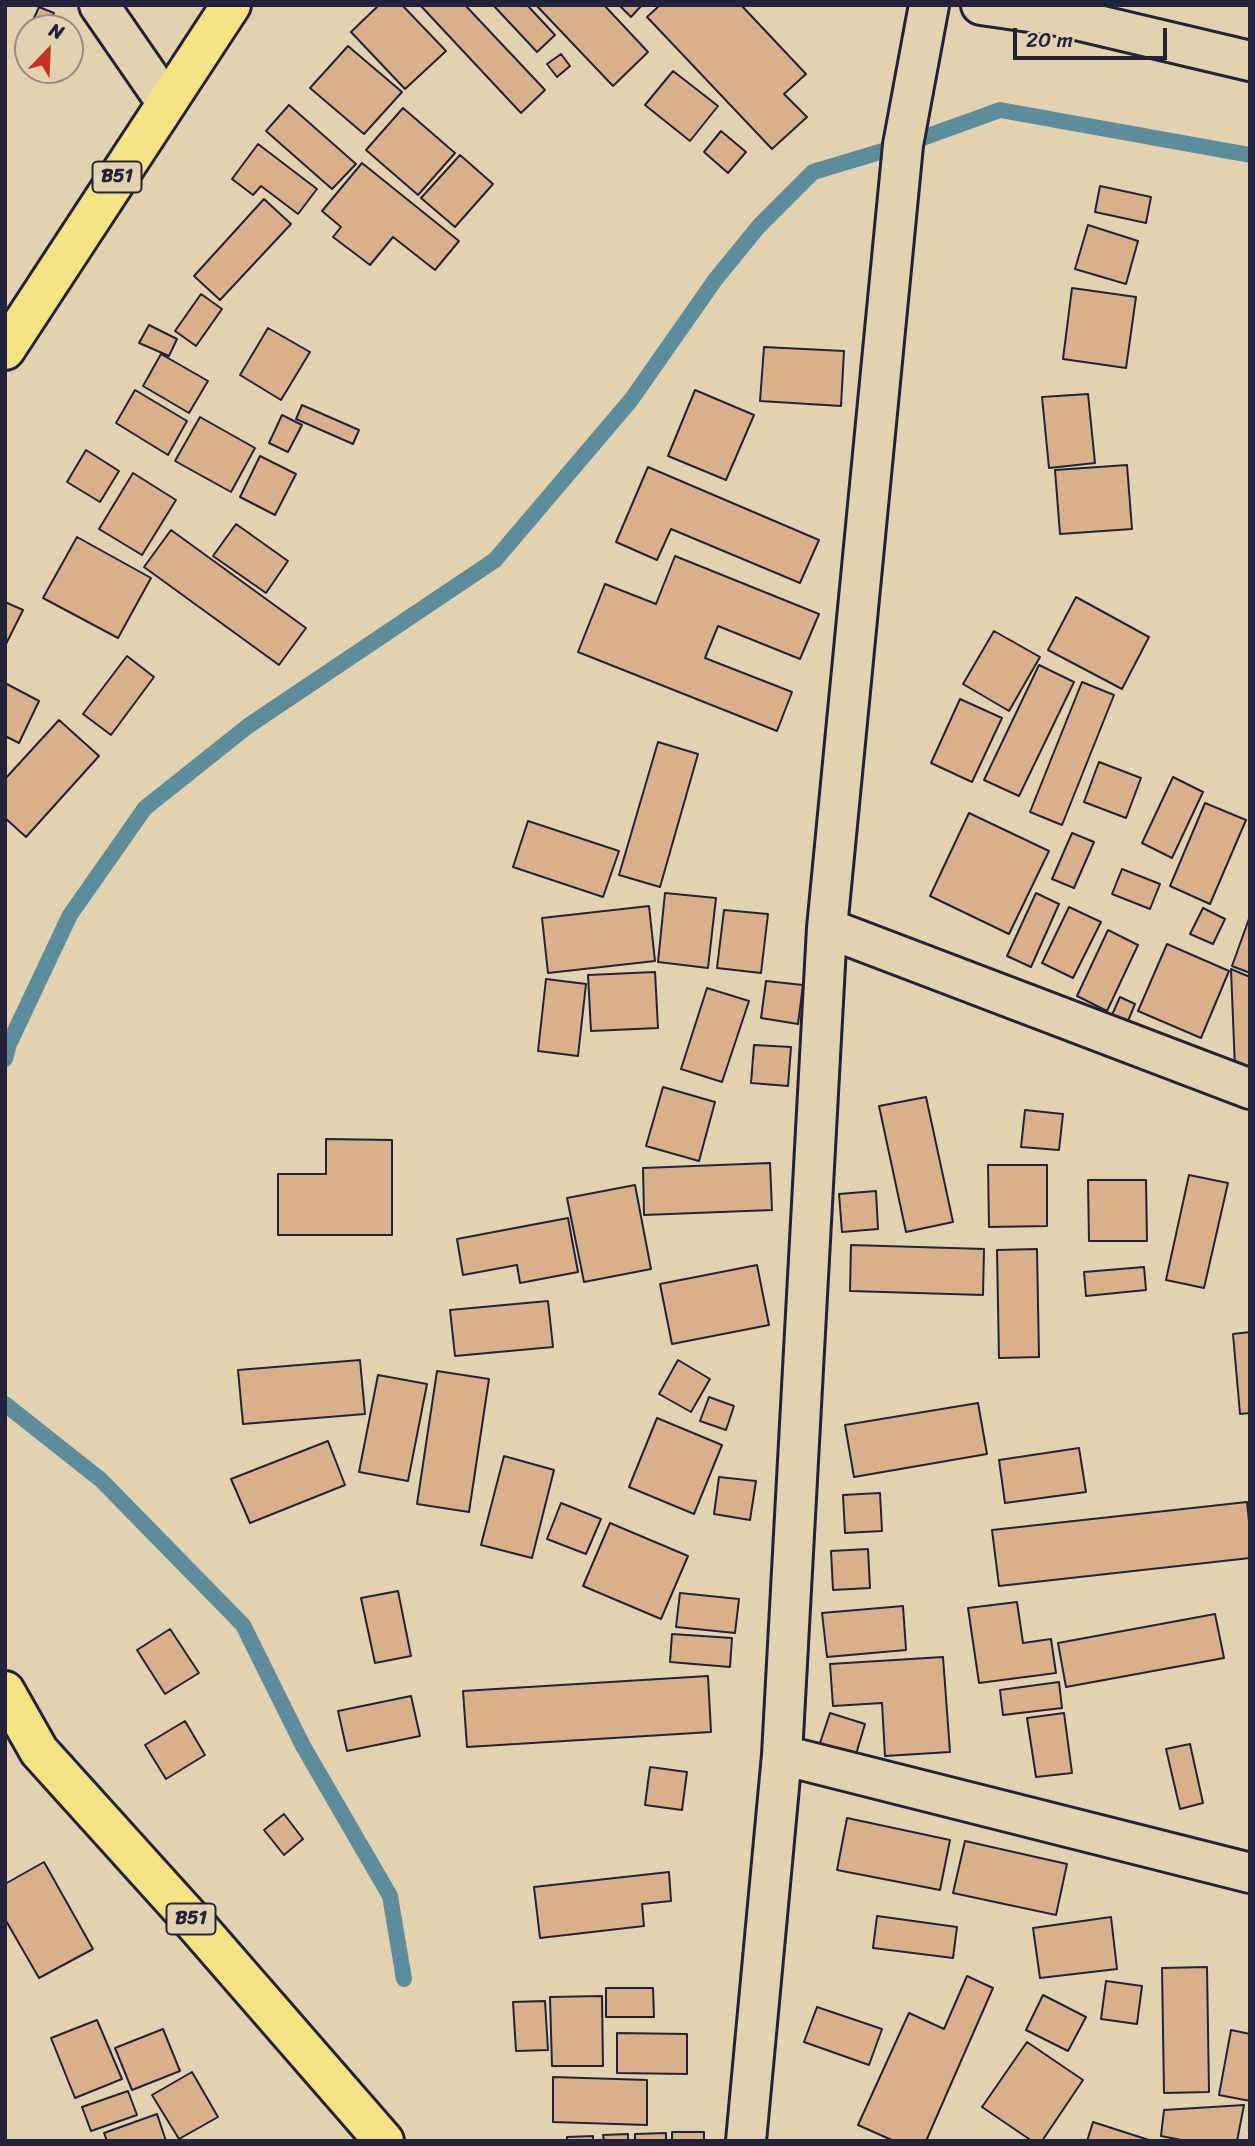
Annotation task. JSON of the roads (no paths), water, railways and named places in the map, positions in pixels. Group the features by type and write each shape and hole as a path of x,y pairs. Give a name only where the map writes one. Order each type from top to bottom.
{"highway":[{"name":"B51","path":"5,350 231,5"},
{"name":"B51","path":"5,1691 40,1751 384,2141"}],"street":[{"path":"99,5 166,102"},
{"path":"748,2139 782,1755 827,928 904,145 929,5"},
{"path":"981,5 1064,17 1250,61"},
{"path":"827,928 1250,1089"},
{"path":"782,1755 1250,1873"}],"waterway":[{"path":"5,1059 9,1044 70,915 145,808 248,726 495,560 631,400 715,280 759,226 813,172 903,145 1000,110 1250,155"},
{"path":"5,1404 101,1480 243,1625 303,1746 390,1896 404,1979"}]}
